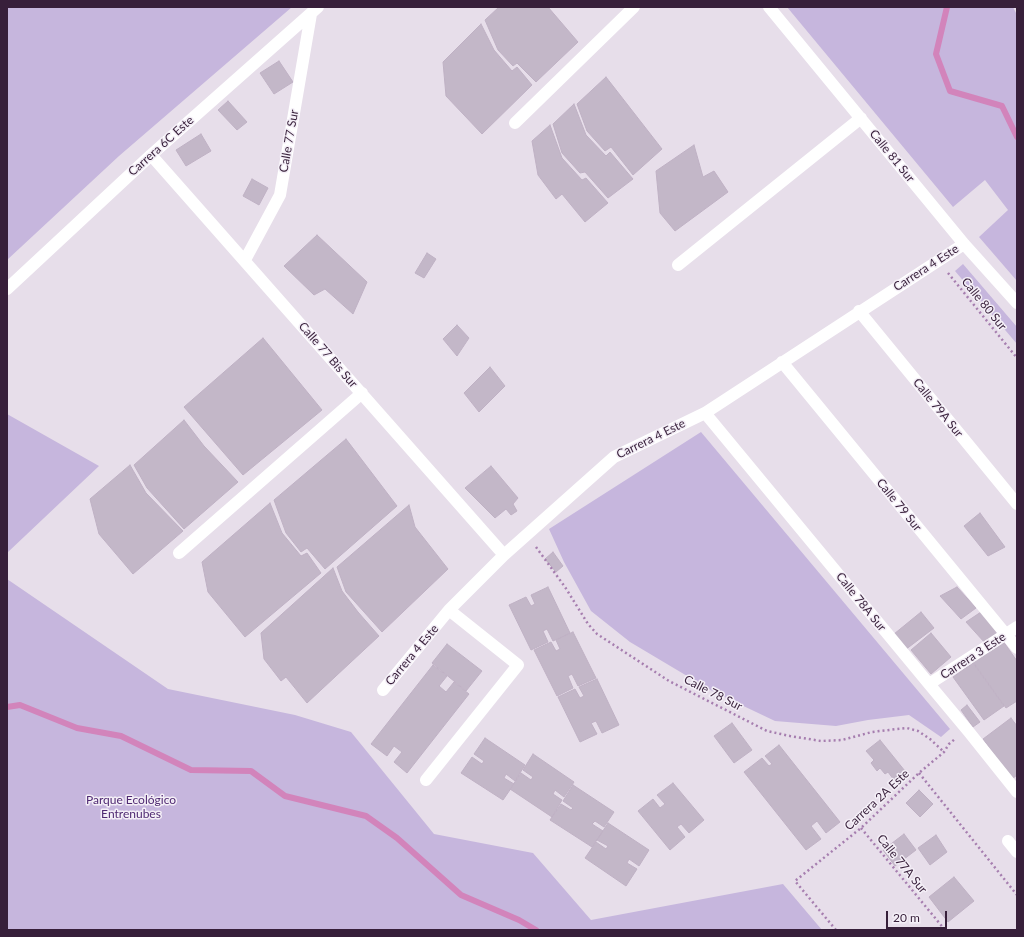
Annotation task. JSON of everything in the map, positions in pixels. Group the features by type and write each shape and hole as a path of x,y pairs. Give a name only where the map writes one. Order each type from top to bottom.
{"street":[{"path":"515,123 634,7"},
{"name":"Calle 81 Sur","path":"770,7 964,244 1017,303"},
{"name":"Carrera 6C Este","path":"7,288 151,155 315,10"},
{"name":"Calle 77 Sur","path":"244,260 280,195 315,10"},
{"path":"678,265 861,118"},
{"name":"Calle 77 Bis Sur","path":"151,155 504,555"},
{"name":"Carrera 4 Este","path":"383,690 449,610 504,555 614,457 705,413 964,244"},
{"name":"Calle 79A Sur","path":"859,312 1017,504"},
{"name":"Calle 79 Sur","path":"782,362 1017,648"},
{"path":"179,553 362,393"},
{"name":"Calle 78A Sur","path":"705,413 1017,792"},
{"path":"426,780 518,666 449,610"},
{"name":"Carrera 3 Este","path":"928,684 1017,627"},
{"path":"1008,841 1017,852"}],"path":[{"name":"Calle 80 Sur","path":"937,261 1017,358"},
{"name":"Calle 78 Sur","path":"527,535 565,587 588,624 597,634 668,681 767,731 821,741 842,740 872,732 907,728 924,735 944,752"},
{"name":"Carrera 2A Este","path":"836,930 795,881 861,828 919,773 944,752 957,737 969,732"},
{"path":"919,773 1017,895"},
{"name":"Calle 77A Sur","path":"861,828 945,930"}],"green space":[{"path":"7,7 292,7 119,156 7,260"},
{"path":"787,7 1013,7 1017,15 1017,281 979,237 1008,210 985,180 953,207"},
{"path":"963,264 1017,327 1017,344 955,271"},
{"path":"7,414 99,466 7,553"},
{"path":"701,432 950,729 941,737 909,715 836,726 775,721 714,692 630,642 591,611 564,562 549,529"},
{"name":"Parque Ecológico Entrenubes","path":"7,579 168,689 295,715 351,732 434,834 533,853 591,920 783,884 822,930 7,930"}],"building":[{"path":"499,7 548,7 578,42 536,82 517,63 513,66 498,50 485,20"},
{"path":"481,24 494,50 512,71 517,67 532,85 482,134 446,96 443,62"},
{"path":"279,61 293,82 274,94 260,73"},
{"path":"606,77 662,149 633,175 611,147 605,151 587,131 577,104"},
{"path":"228,101 247,122 237,130 218,110"},
{"path":"574,104 586,135 606,156 610,152 633,179 608,198 585,172 580,173 562,153 553,124"},
{"path":"550,125 562,158 582,180 586,178 608,203 585,222 562,194 556,199 538,175 532,141"},
{"path":"201,134 211,151 186,166 176,150"},
{"path":"694,145 703,177 714,171 728,192 675,231 660,213 656,171"},
{"path":"252,179 268,188 259,205 243,196"},
{"path":"317,235 367,282 353,314 325,289 314,295 284,266"},
{"path":"427,253 436,259 424,278 415,273"},
{"path":"457,325 469,338 457,356 443,339"},
{"path":"263,338 322,410 243,475 184,407"},
{"path":"490,367 505,386 479,412 464,393"},
{"path":"184,420 204,446 238,482 184,529 147,488 134,465"},
{"path":"346,439 397,506 325,569 307,548 301,552 286,533 274,500"},
{"path":"130,465 146,493 183,531 133,574 99,534 90,499"},
{"path":"491,466 518,498 513,504 517,511 511,515 506,509 495,518 465,488"},
{"path":"270,503 282,533 301,556 307,553 321,573 245,637 208,592 202,562"},
{"path":"409,505 415,527 448,569 382,632 346,592 337,567"},
{"path":"980,513 1005,547 988,556 964,526"},
{"path":"553,552 563,566 556,572 545,559"},
{"path":"333,568 342,591 379,636 307,703 286,677 281,681 264,659 261,633"},
{"path":"548,587 570,633 553,641 547,629 543,631 548,642 531,650 509,605 526,597 531,606 535,604 531,595"},
{"path":"957,587 976,608 961,619 940,596"},
{"path":"921,612 934,628 905,650 894,634"},
{"path":"981,612 998,634 985,643 966,622"},
{"path":"573,632 596,678 578,686 572,674 568,676 573,688 557,696 534,650 551,642 556,651 560,649 556,640"},
{"path":"931,633 951,657 931,674 911,650"},
{"path":"1003,641 1017,661 1017,701 1006,708 973,662"},
{"path":"447,644 482,671 466,691 432,663"},
{"path":"973,663 1004,706 984,720 953,677"},
{"path":"433,665 447,676 439,686 446,692 454,682 469,694 407,773 394,762 402,752 394,746 387,756 371,744"},
{"path":"597,679 619,725 602,733 596,721 591,723 597,734 580,742 558,697 575,689 580,698 584,696 579,687"},
{"path":"967,705 980,722 973,727 961,710"},
{"path":"1011,718 1017,726 1017,775 1012,779 983,739"},
{"path":"732,723 752,750 734,763 714,736"},
{"path":"485,738 525,765 515,781 506,774 504,778 514,784 503,800 461,773 472,757 482,764 484,761 474,754"},
{"path":"880,740 905,771 894,780 888,772 885,774 880,768 877,771 871,763 874,760 866,751"},
{"path":"779,745 840,822 826,833 817,821 811,826 821,839 806,850 744,772 762,758 769,766 772,764 765,756"},
{"path":"533,754 574,782 564,797 555,790 553,794 562,800 552,817 510,789 521,773 531,780 533,777 523,770"},
{"path":"673,783 704,820 689,833 681,824 677,827 685,837 670,850 638,811 653,799 660,808 665,804 657,795"},
{"path":"573,785 614,812 604,827 595,821 592,824 603,831 592,847 550,820 561,804 571,810 573,808 563,801"},
{"path":"919,790 933,804 920,817 906,803"},
{"path":"608,823 649,850 639,866 629,859 627,863 637,869 626,886 585,858 596,842 606,849 608,846 597,840"},
{"path":"904,834 916,850 895,866 883,850"},
{"path":"936,835 947,852 930,865 918,848"},
{"path":"954,877 974,901 948,922 929,897"}],"waterway":[{"path":"947,7 936,54 950,91 1002,106 1017,137"},
{"path":"7,707 20,705 77,728 121,736 191,770 251,771 285,796 366,816 397,838 461,895 519,920 536,930"}]}
